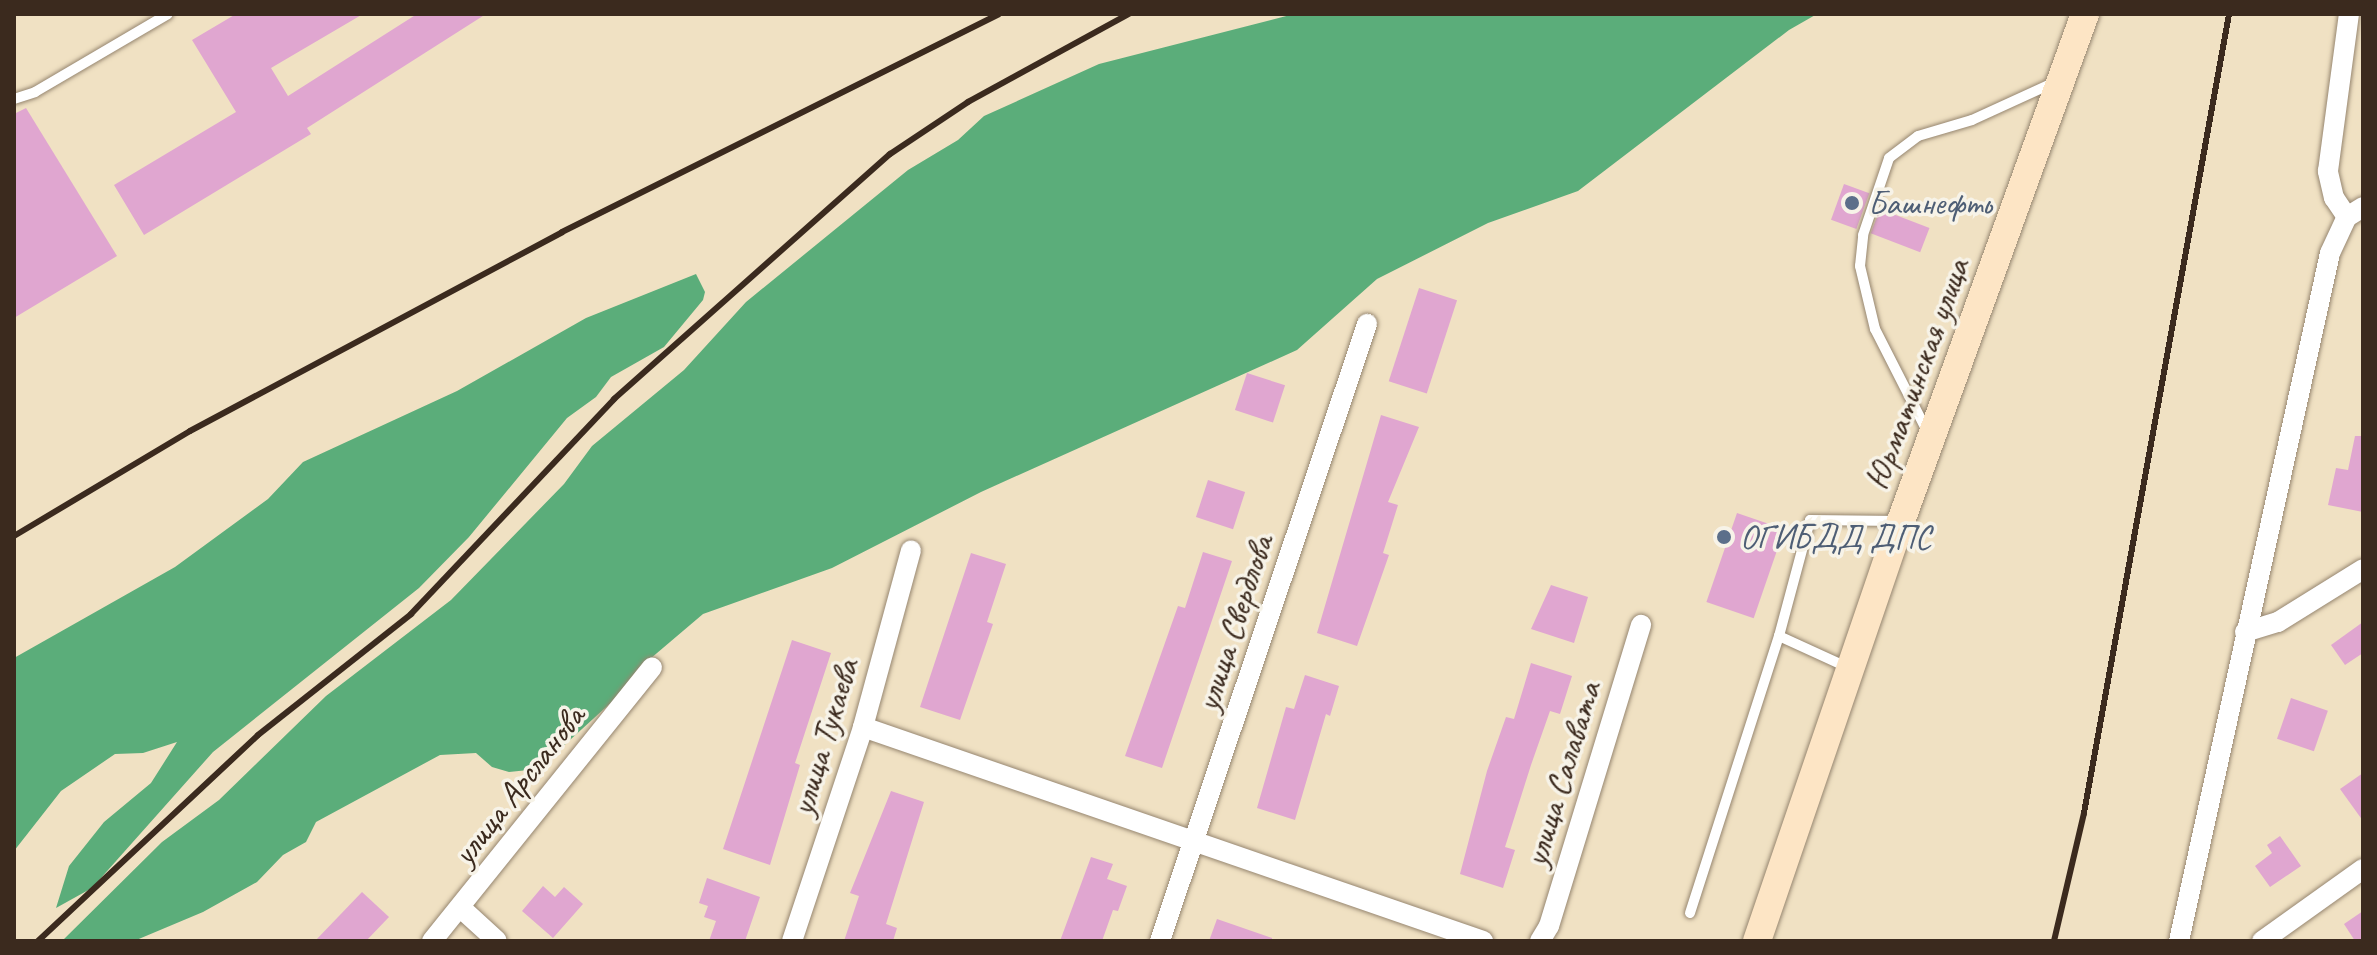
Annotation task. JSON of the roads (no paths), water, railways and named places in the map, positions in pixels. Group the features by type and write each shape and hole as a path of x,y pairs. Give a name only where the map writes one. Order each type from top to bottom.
{"main road":[{"name":"Юрматинская улица","path":"1757,941 1901,521 2085,14"}],"street":[{"path":"2179,941 2330,253 2355,212 2334,198 2328,171 2349,14"},
{"name":"улица Свердлова","path":"1160,941 1367,324"},
{"name":"улица Тукаева","path":"792,941 863,727 911,550"},
{"path":"2245,632 2278,622 2363,569"},
{"name":"улица Салавата","path":"1540,941 1549,926 1641,625"},
{"name":"улица Арсланова","path":"432,941 462,909 652,667"},
{"path":"863,727 1483,941"},
{"path":"2262,941 2363,869"},
{"path":"462,909 497,941"}],"lane":[{"path":"14,99 35,92 168,14"},
{"path":"1931,438 1875,329 1860,266 1863,235 1889,158 1918,136 1972,120 2063,78"},
{"path":"1690,913 1779,636 1810,520 1901,521"},
{"path":"1779,636 1851,668"}],"railway":[{"path":"14,536 190,431 562,232 999,14"},
{"path":"38,941 258,735 411,614 614,399 890,154 968,102 1129,14"},
{"path":"2054,941 2084,813 2229,14"}],"place":[{"name":"Башнефть","path":"1852,203"},
{"name":"ОГИБДД ДПС","path":"1724,537"}]}
